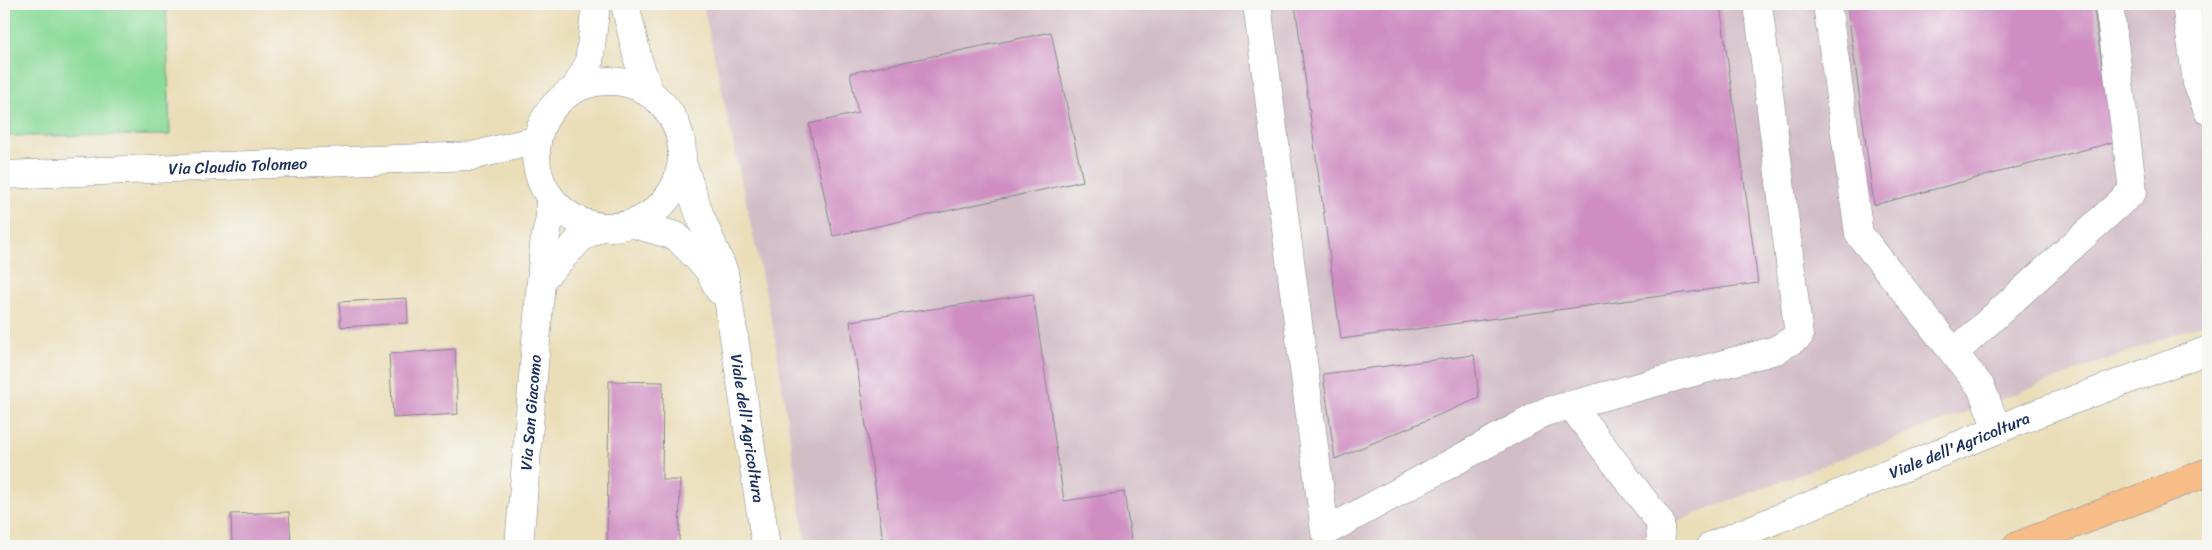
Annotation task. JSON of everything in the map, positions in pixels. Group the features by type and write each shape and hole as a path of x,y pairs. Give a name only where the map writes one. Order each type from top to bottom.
{"highway":[{"path":"2017,546 2208,472"}],"street":[{"path":"575,89 589,63 596,4"},
{"path":"625,4 638,60 650,94"},
{"path":"1257,4 1326,532 1545,412 1776,350 1799,336 1758,4"},
{"path":"1827,4 1859,234 1981,387 1996,429"},
{"path":"1954,353 2133,191 2108,4"},
{"path":"2186,4 2197,83 2208,111"},
{"path":"613,81 633,85 650,94 663,104 679,133 682,162 674,188 666,200 652,214 634,224 622,227 600,227 572,218 546,192 536,163 537,140 542,124 550,110 561,98 575,89 594,83 613,81"},
{"name":"Via Claudio Tolomeo","path":"4,175 472,156 537,140"},
{"name":"Via Claudio Tolomeo","path":"472,156 527,169 546,192"},
{"name":"Viale dell'Agricoltura","path":"682,162 700,216 724,272 766,546"},
{"name":"Via San Giacomo","path":"519,546 542,279 546,192"},
{"name":"Viale dell'Agricoltura","path":"634,224 676,236 709,270 731,311"},
{"path":"542,279 581,238 600,227"},
{"name":"Viale dell'Agricoltura","path":"1711,546 1996,429 2208,350"},
{"path":"1571,405 1660,522 1661,546"}],"shaded area":[{"path":"703,4 2208,4 2208,322 1704,510 1627,546 806,546 774,332"}],"green space":[{"path":"4,4 166,4 170,135 4,136"}],"building":[{"path":"1295,4 1720,4 1758,283 1341,339"},
{"path":"1847,4 2093,4 2114,142 1874,205"},
{"path":"2199,4 2208,4 2208,56 2206,56"},
{"path":"1051,32 1083,181 833,236 809,124 858,113 850,73"},
{"path":"1033,294 1064,501 1124,492 1132,546 884,546 850,321"},
{"path":"407,298 408,323 341,327 339,302"},
{"path":"455,349 458,414 393,418 389,354"},
{"path":"1474,355 1479,398 1335,459 1323,374"},
{"path":"609,381 663,382 662,480 680,480 679,546 607,546"},
{"path":"289,512 291,546 232,546 231,514"}]}
